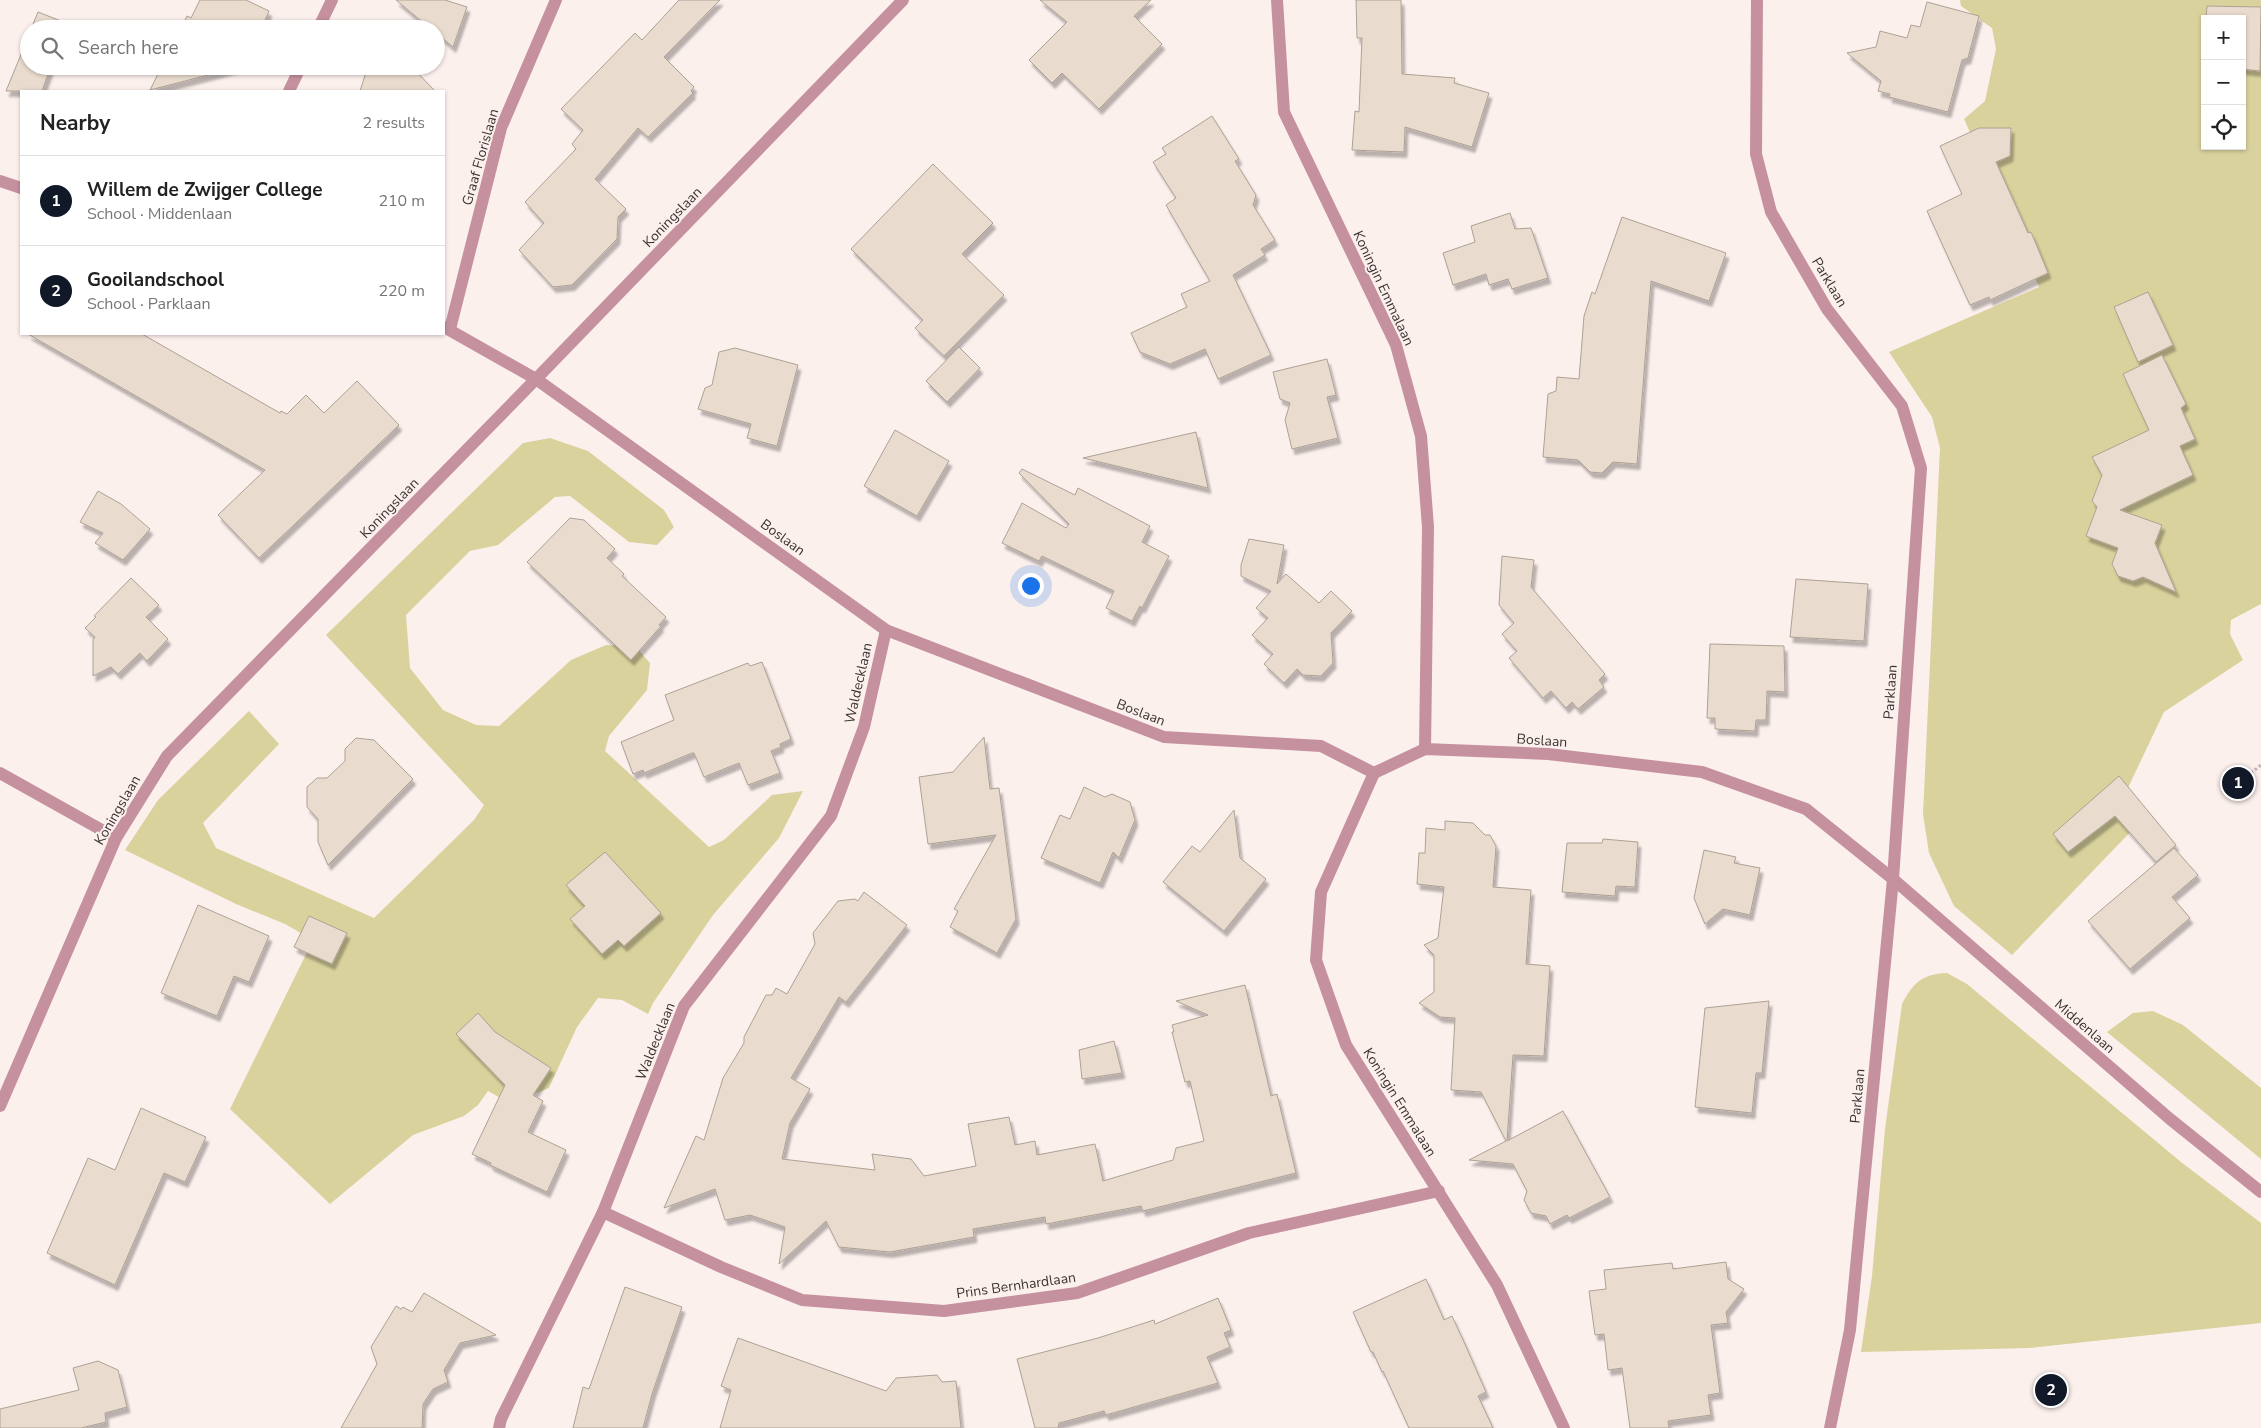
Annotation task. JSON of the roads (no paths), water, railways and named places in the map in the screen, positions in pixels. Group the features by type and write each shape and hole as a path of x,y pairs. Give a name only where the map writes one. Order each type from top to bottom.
{"street":[{"path":"322,20 332,0"},
{"name":"Graaf Florislaan","path":"447,328 501,128 556,0"},
{"name":"Koningslaan","path":"0,1106 116,838 167,756 903,0"},
{"name":"Koningin Emmalaan","path":"1276,0 1284,112 1396,345 1420,436 1428,527 1425,749"},
{"name":"Parklaan","path":"1757,0 1756,154 1771,212 1827,309 1902,406 1921,468 1893,879 1850,1330 1830,1428"},
{"path":"289,90 297,75"},
{"path":"0,180 20,188"},
{"name":"Boslaan","path":"447,328 536,379 886,630 1164,737 1322,746 1374,773 1425,749 1548,754 1702,772 1806,809 1893,879"},
{"name":"Waldecklaan","path":"499,1428 501,1418 603,1212 684,1006 831,816 864,727 886,630"},
{"path":"0,772 116,838"},
{"name":"Koningin Emmalaan","path":"1374,773 1321,892 1316,960 1346,1045 1497,1285 1564,1428"},
{"name":"Middenlaan","path":"1893,879 2170,1119 2261,1192"},
{"name":"Prins Bernhardlaan","path":"603,1212 722,1267 802,1300 944,1311 1077,1293 1249,1233 1439,1191"}],"place":[{"name":"Willem de Zwijger College","path":"2238,783"},
{"name":"Gooilandschool","path":"2051,1390"}]}
